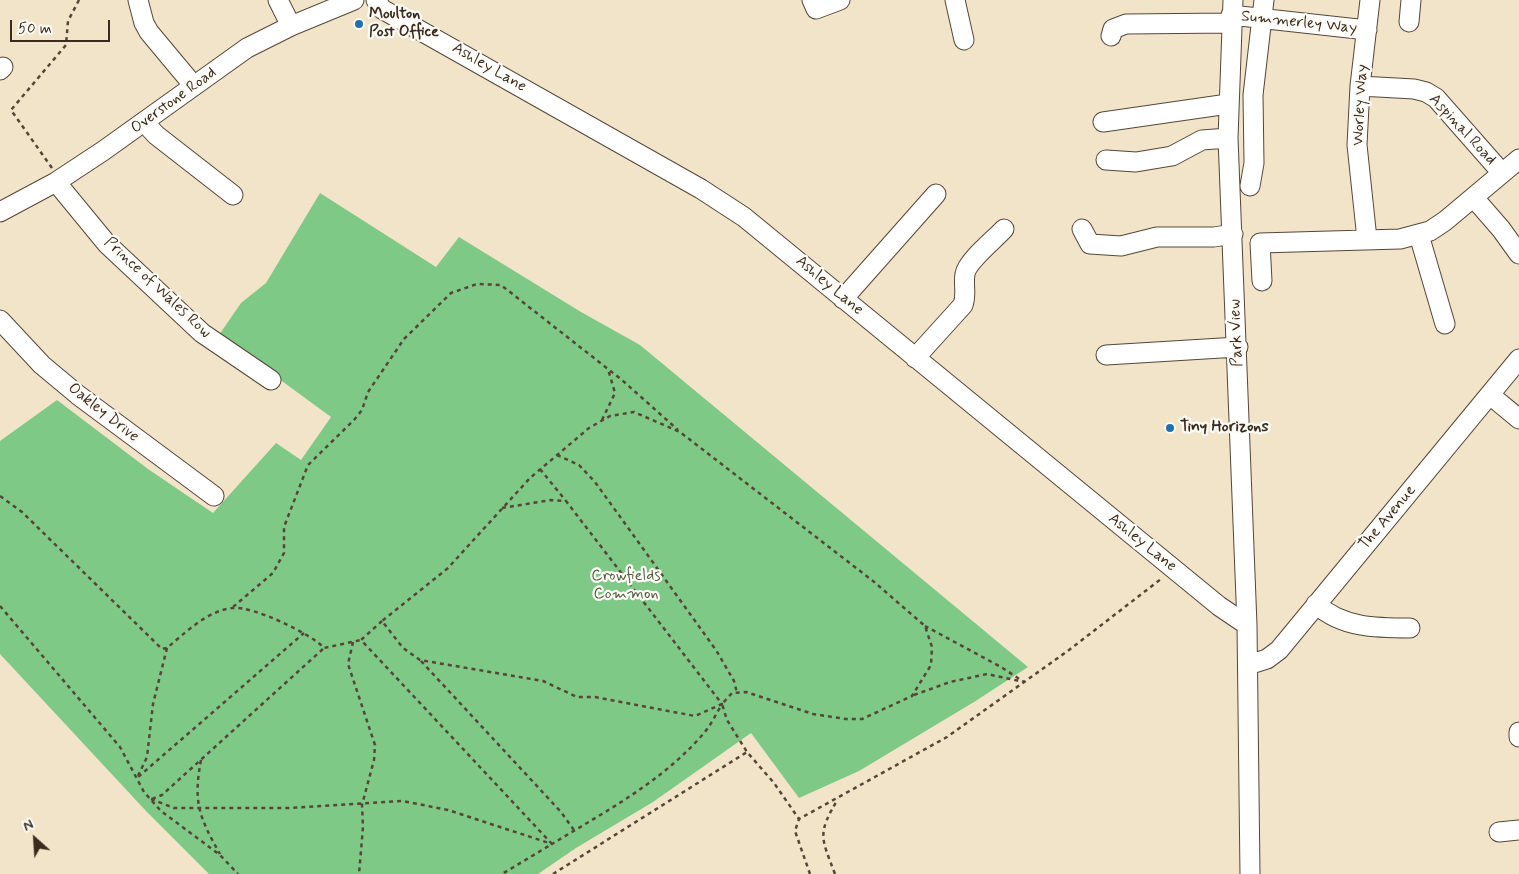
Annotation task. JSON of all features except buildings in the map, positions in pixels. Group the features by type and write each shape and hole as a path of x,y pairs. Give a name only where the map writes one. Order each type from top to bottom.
{"street":[{"path":"138,0 148,32 194,86"},
{"path":"278,0 291,26"},
{"name":"Overstone Road","path":"0,212 58,181 145,123 247,48 291,26 354,0"},
{"name":"Ashley Lane","path":"376,0 382,9 726,204 774,240 1219,606 1247,624"},
{"path":"812,0 816,9 840,0"},
{"path":"955,0 964,40"},
{"path":"1250,186 1254,163 1252,95 1263,20 1264,0"},
{"name":"Worley Way","path":"1367,240 1365,204 1357,145 1360,86 1370,0"},
{"path":"1409,22 1410,0"},
{"name":"Summerley Way","path":"1110,36 1113,29 1126,24 1231,13 1263,20 1366,30"},
{"name":"Park View","path":"1231,13 1228,138 1238,347 1247,624 1250,874"},
{"name":"Aspinal Road","path":"1360,86 1426,92 1436,98 1502,172"},
{"path":"1103,122 1228,104"},
{"path":"145,123 156,135 233,195"},
{"path":"1106,160 1136,162 1172,156 1202,140 1228,138"},
{"path":"1262,281 1260,243 1400,239 1419,235 1445,222 1519,159"},
{"name":"Prince of Wales Row","path":"58,181 107,244 202,333 271,380"},
{"path":"844,299 936,194"},
{"path":"1474,198 1501,229 1519,254"},
{"path":"916,358 963,305 966,295 965,272 973,260 1004,229"},
{"path":"1082,229 1090,244 1121,246 1169,236 1214,237 1233,234"},
{"path":"1419,235 1445,324"},
{"name":"Oakley Drive","path":"0,320 42,365 214,496"},
{"path":"1106,355 1238,347"},
{"name":"The Avenue","path":"1248,665 1267,659 1279,650 1519,359"},
{"path":"1490,395 1519,420"},
{"path":"1316,604 1336,618 1355,624 1375,628 1410,628"},
{"path":"1519,732 1519,737"},
{"path":"1499,832 1519,830"}],"path":[{"path":"58,181 11,110 66,45 68,21 79,0"},
{"path":"0,496 22,512 162,649 167,648 209,616 233,607 273,573 284,553 284,527 308,465 362,410 368,392 404,339 451,294 477,284 501,285 608,369 680,432 873,581 925,626 1002,667 1024,682"},
{"path":"601,421 615,393 608,369"},
{"path":"150,799 162,795 324,648 362,640 382,621 448,568 540,469 589,428 610,416 634,412 680,432"},
{"path":"557,455 579,465 596,482 716,650 734,681 737,693"},
{"path":"540,469 722,704 727,720 747,752 774,783 799,819"},
{"path":"501,509 551,500 566,501"},
{"path":"810,874 795,831 799,819 947,737 1024,682 1174,569"},
{"path":"0,606 120,747 150,799 161,811 220,855 238,874"},
{"path":"233,607 253,612 304,633 324,648"},
{"path":"382,621 403,648 420,660 560,812 574,830"},
{"path":"912,696 931,665 932,648 925,626"},
{"path":"137,778 304,633"},
{"path":"362,640 403,686 509,795 552,844"},
{"path":"354,642 348,664 375,745 374,760 362,805 363,826 359,874"},
{"path":"137,778 147,757 153,704 167,648"},
{"path":"420,660 543,681 577,697 623,702 695,716 722,704"},
{"path":"502,874 618,805 668,770 705,732 722,704 732,693 746,692 813,714 846,720 862,719 912,696 950,682 987,674 1024,682"},
{"path":"554,874 747,752"},
{"path":"201,759 196,784 198,808 206,829 220,855"},
{"path":"835,874 822,832 825,820 839,797"},
{"path":"150,799 174,808 291,808 403,801 448,810 552,844"}],"green space":[{"name":"Crowfields Common","path":"320,193 436,267 459,237 581,312 640,345 1028,667 974,702 859,771 799,798 751,733 653,802 576,848 538,874 209,874 146,811 0,654 0,441 57,400 148,469 213,513 276,443 301,460 331,417 219,335 241,303 266,283"}],"place":[{"name":"Moulton Post Office","path":"359,24"},
{"name":"Tiny Horizons","path":"1170,428"}]}
